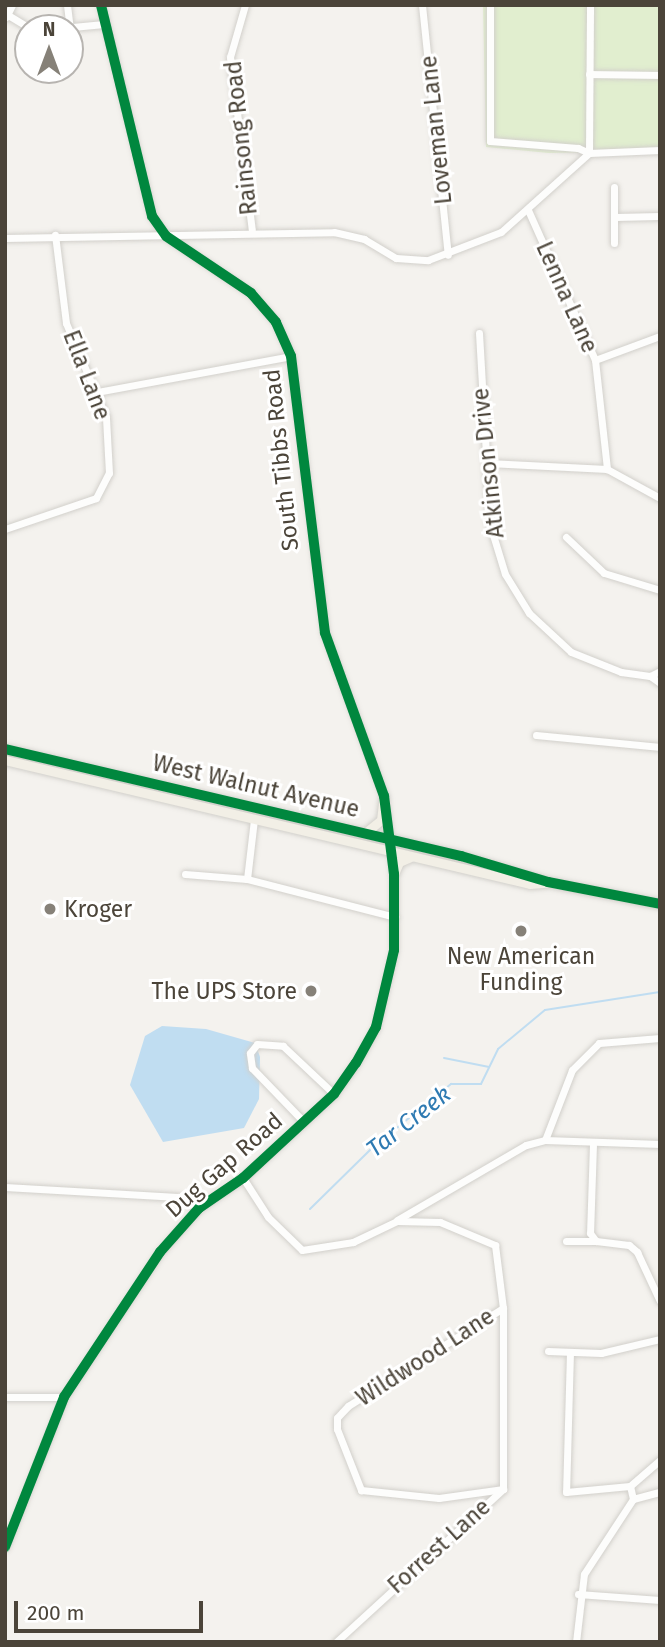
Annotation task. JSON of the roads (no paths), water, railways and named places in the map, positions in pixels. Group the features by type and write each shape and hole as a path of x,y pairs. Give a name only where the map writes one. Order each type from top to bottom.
{"main road":[{"name":"West Walnut Avenue","path":"5,750 532,873 548,882"},
{"name":"West Walnut Avenue","path":"5,760 530,884 548,882 660,904"},
{"path":"365,833 381,820 384,796"},
{"path":"394,874 399,862 413,856"}],"street":[{"path":"7,16 12,5"},
{"path":"101,5 139,178 166,236"},
{"name":"Rainsong Road","path":"245,5 230,57 252,230"},
{"name":"Loveman Lane","path":"422,5 448,255"},
{"path":"490,5 490,141 578,148 589,153 660,150"},
{"path":"5,238 55,235 166,236 252,230 334,232 409,260 448,255 501,233 589,153 590,5"},
{"path":"84,26 104,24"},
{"path":"589,74 660,75"},
{"path":"614,187 614,243"},
{"name":"Lenna Lane","path":"528,210 595,360 607,469"},
{"path":"615,217 660,216"},
{"name":"Ella Lane","path":"5,529 37,514 78,508 105,487 110,449 97,392 66,323 55,235"},
{"name":"South Tibbs Road","path":"166,236 251,293 276,322 291,356 325,633 384,796 390,839"},
{"name":"Atkinson Drive","path":"479,332 490,525 505,574 529,613 571,652 621,673 650,676 660,683"},
{"path":"595,360 660,336"},
{"path":"97,392 291,356"},
{"path":"488,463 607,469 660,498"},
{"path":"566,537 604,573 660,590"},
{"path":"650,676 660,671"},
{"path":"536,734 660,747"},
{"path":"247,879 254,819"},
{"name":"Dug Gap Road","path":"5,1547 64,1396 160,1252 199,1208 243,1178 334,1094 376,1027 390,980 395,917 390,839"},
{"path":"185,874 247,879 395,917"},
{"path":"545,1140 572,1070 599,1043 660,1038"},
{"path":"304,1122 252,1068 250,1053 257,1044 283,1046 334,1094"},
{"path":"397,1221 526,1145 545,1140 593,1144 660,1144"},
{"path":"593,1144 590,1233 596,1241"},
{"name":"Wildwood Lane","path":"243,1178 268,1217 302,1250 353,1242 397,1221 440,1222 495,1245 503,1308 348,1406 337,1418 337,1429 361,1490 439,1499 503,1489"},
{"path":"5,1187 178,1197 199,1208"},
{"path":"566,1241 629,1245 637,1252 660,1301"},
{"name":"Forrest Lane","path":"336,1642 503,1489 503,1308"},
{"path":"548,1351 601,1353 660,1339"},
{"path":"570,1352 566,1492 630,1486 660,1460"},
{"path":"5,1397 64,1396"},
{"path":"630,1486 633,1499"},
{"path":"576,1642 578,1594 584,1574 633,1499 660,1492"},
{"path":"578,1594 660,1600"}],"water":[{"path":"162,1026 206,1029 255,1043 260,1057 259,1099 244,1128 163,1142 130,1085 145,1036"}],"waterway":[{"name":"Tar Creek","path":"310,1209 372,1148 451,1084 481,1084 498,1049 545,1010 660,992"},
{"path":"444,1058 489,1067"}],"place":[{"name":"Kroger","path":"50,909"},
{"name":"New American Funding","path":"521,931"},
{"name":"The UPS Store","path":"311,991"}]}
